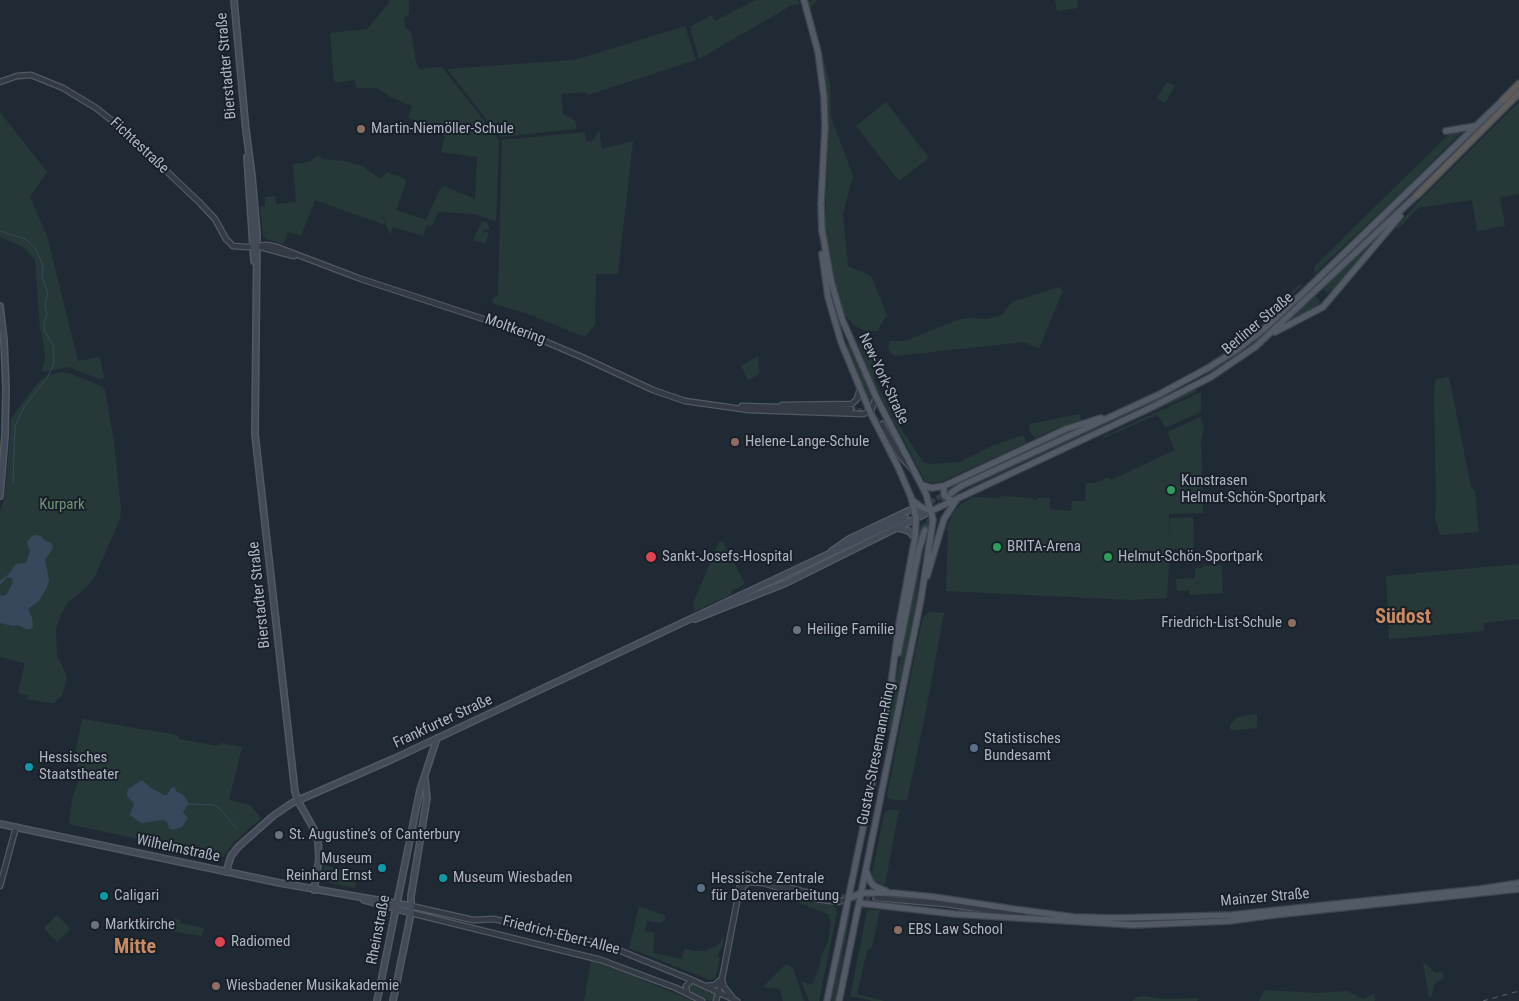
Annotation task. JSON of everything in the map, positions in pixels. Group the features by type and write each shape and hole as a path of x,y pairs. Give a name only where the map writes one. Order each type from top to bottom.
{"highway":[{"name":"Berliner Straße","path":"1503,100 1519,84"},
{"name":"Berliner Straße","path":"1417,195 1519,93"}],"main road":[{"name":"Bierstadter Straße","path":"234,0 255,246 254,409 256,446 294,788 298,801 314,828 318,841 319,859 314,890"},
{"name":"New-York-Straße","path":"804,0 818,52 824,97 825,127 821,204 824,270 830,303 841,342 860,389 898,467 914,508"},
{"name":"Berliner Straße","path":"1324,278 1503,100"},
{"path":"1446,131 1476,126"},
{"name":"Berliner Straße","path":"930,514 961,496 1193,387 1231,364 1269,334 1324,278 1417,195"},
{"path":"1269,334 1322,307 1417,195"},
{"name":"New-York-Straße","path":"822,230 831,281 842,319 876,397 922,485 930,514"},
{"name":"Berliner Straße","path":"950,492 1195,376 1238,349 1306,295"},
{"path":"0,306 4,339 6,388 5,436 0,496"},
{"path":"1238,349 1256,327"},
{"path":"922,485 932,488 944,486 1066,429 1115,414"},
{"path":"944,486 944,495 952,501"},
{"path":"921,597 944,519 961,496"},
{"path":"912,500 930,514"},
{"path":"828,555 843,542 914,508 930,514"},
{"name":"Gustav-Stresemann-Ring","path":"891,684 899,624 915,538 916,518 914,508"},
{"name":"Frankfurter Straße","path":"226,872 231,856 242,842 282,809 692,619 765,592 916,518 930,514"},
{"name":"Gustav-Stresemann-Ring","path":"840,1001 921,597 932,532 930,514"},
{"name":"Frankfurter Straße","path":"692,619 702,612 905,518"},
{"path":"897,528 909,531 915,538"},
{"name":"Gustav-Stresemann-Ring","path":"827,1001 850,896 919,549 925,530"},
{"path":"882,734 888,732 893,736"},
{"path":"429,758 437,738"},
{"path":"429,742 429,758"},
{"name":"Rheinstraße","path":"377,1001 420,790 429,758"},
{"name":"Rheinstraße","path":"393,1001 411,913 411,896 427,798 425,776"},
{"name":"Wilhelmstraße","path":"0,824 314,890 411,906"},
{"path":"408,849 412,855 418,852"},
{"path":"866,867 871,883 877,888 893,892"},
{"name":"Mainzer Straße","path":"859,903 955,914 1140,925 1222,922 1503,888 1519,882"},
{"name":"Mainzer Straße","path":"850,896 868,892 893,892 1074,917 1111,918 1208,916 1480,889 1503,888 1519,890"},
{"path":"850,896 859,903"},
{"name":"Wilhelmstraße","path":"351,897 411,913"}],"street":[{"name":"Fichtestraße","path":"0,82 17,76 31,75 63,88 96,108 119,126 200,203 215,219 228,242 235,246 255,246"},
{"name":"Moltkering","path":"255,246 312,261 361,279 528,333 664,394 691,402 715,406 794,408"},
{"path":"794,408 814,409 852,404 857,399 860,389"},
{"path":"870,412 876,397"},
{"name":"Moltkering","path":"715,406 814,409 864,414 870,412"},
{"name":"Moltkering","path":"814,409 851,409"},
{"path":"882,424 900,456 913,470"},
{"path":"0,886 16,827"},
{"path":"716,1001 741,881 744,876 751,874 800,891 835,896"},
{"path":"738,896 752,878 762,879"},
{"path":"748,882 762,883 812,898 838,902 850,896"},
{"name":"Mainzer Straße","path":"876,898 986,909 1036,918"},
{"path":"838,902 846,913"},
{"name":"Friedrich-Ebert-Allee","path":"411,906 473,920 494,920 606,946 692,980 735,1000"},
{"name":"Mainzer Straße","path":"986,909 1013,909"},
{"name":"Friedrich-Ebert-Allee","path":"411,913 601,960 693,995 702,1001"},
{"path":"706,986 714,985 722,979"},
{"path":"722,979 724,987 735,1000"},
{"path":"687,993 686,986 692,980"},
{"path":"693,995 707,1001"}],"green space":[{"path":"389,0 409,0 409,14 404,20 406,29 411,31 419,69 443,68 499,140 496,221 474,214 438,212 432,226 427,225 423,236 393,227 390,235 381,213 385,225 315,200 301,236 288,232 283,244 266,239 263,234 260,207 265,206 265,197 275,196 276,204 296,202 293,164 310,162 317,155 323,159 344,161 362,166 381,179 387,172 405,179 406,183 396,210 426,220 440,189 444,186 475,199 477,157 441,152 445,137 433,126 408,118 412,106 390,97 377,88 357,88 354,80 334,83 330,33 367,29 389,3"},
{"path":"756,0 798,0 799,4 792,5 699,59 690,27 712,15 715,21"},
{"path":"817,0 810,8 830,84 831,117 853,176 843,213 848,266 871,276 887,315 877,331 867,331 857,327 842,311 831,266 825,224 829,122 828,99 823,60 808,2"},
{"path":"1055,0 1077,0 1078,8 1057,11"},
{"path":"685,26 696,60 588,95 585,92 561,94 563,114 575,120 577,129 500,137 447,69 575,60"},
{"path":"1167,82 1175,86 1165,103 1157,98"},
{"path":"886,102 929,158 899,181 856,126"},
{"path":"1519,102 1519,194 1500,197 1505,226 1477,231 1472,200 1418,208 1399,228 1395,228 1422,198"},
{"path":"0,112 47,172 30,197 47,236 78,361 100,357 104,377 102,380 68,367 42,372 45,357 40,328 35,260 23,247 0,237"},
{"path":"599,129 602,149 633,141 618,274 596,274 595,325 585,337 528,314 492,303 494,297 498,295 502,140 585,132 586,142 592,141"},
{"path":"1464,130 1314,274 1315,266 1447,136"},
{"path":"482,221 487,222 490,231 484,229 483,231 489,233 485,244 473,240"},
{"path":"1388,226 1333,293 1331,290 1327,293 1323,289"},
{"path":"1300,284 1303,284 1259,328 1279,303"},
{"path":"1059,287 1063,290 1039,349 1024,342 896,356 890,353 888,347 890,341 905,341 957,320 970,318 987,319 1002,315 1012,302"},
{"path":"1308,292 1309,294 1276,325 1251,345 1203,378 1131,414 978,484 953,498 946,492 946,487 1048,441 948,489 954,497 974,485 1202,377 1250,344"},
{"path":"1316,296 1322,305 1283,325 1310,300"},
{"path":"860,341 873,345 874,379 895,419 923,462 928,464 960,462 994,445 1024,435 1026,443 943,481 931,483 925,481 873,381 858,343"},
{"path":"847,342 871,393 871,406 848,351"},
{"path":"758,356 759,374 748,380 741,366"},
{"name":"Kurpark","path":"60,372 69,373 103,387 105,390 114,442 121,510 120,519 94,578 88,586 67,603 61,614 56,630 57,655 67,679 62,695 54,703 51,703 27,699 28,695 18,693 25,663 0,657 0,512 6,485 11,419 43,378"},
{"path":"1449,377 1471,487 1475,491 1479,532 1440,535 1435,517 1434,394 1435,379"},
{"path":"1194,390 1198,391 1102,435 1102,433"},
{"path":"1201,393 1201,412 1165,428 1160,417 1156,415 1104,438 1102,437"},
{"path":"1080,414 1081,420 1035,438 1030,432 1029,424"},
{"name":"Helmut-Schön-Sportpark","path":"1201,417 1204,427 1201,441 1203,513 1169,514 1170,539 1170,518 1193,517 1194,549 1170,549 1167,598 1131,600 946,591 948,530 946,530 953,513 961,504 973,497 1000,498 1001,496 1033,498 1033,500 1037,500 1037,498 1050,498 1050,509 1071,511 1072,501 1085,501 1086,483 1095,483 1108,477 1111,480 1175,450 1167,432"},
{"path":"928,521 928,532 922,530 919,539 901,628 919,526"},
{"path":"926,537 916,602 891,730 886,729"},
{"path":"719,542 723,542 745,584 731,591 732,594 695,611 693,603"},
{"path":"1519,564 1519,619 1484,623 1484,631 1389,639 1386,576"},
{"path":"1222,565 1223,593 1190,595 1189,590 1177,591 1176,579 1195,578 1195,568"},
{"path":"928,612 944,613 907,800 893,800 888,798 887,795 919,635 923,618"},
{"path":"1257,714 1257,728 1230,731 1230,724 1235,721 1236,717"},
{"path":"82,719 177,735 179,739 218,746 221,743 242,747 229,800 250,805 261,818 233,843 223,857 69,824 72,799 79,780 75,755"},
{"path":"888,810 899,810 885,885 874,882 872,874 884,814"},
{"path":"324,865 358,874 355,888 321,881"},
{"path":"784,895 809,902 830,905 835,907 837,912 819,1001 809,1001 801,981 812,985 819,969 821,957 828,942 831,923 829,915 783,897"},
{"path":"639,906 666,916 661,923 647,921 645,931 655,933 653,953 682,959 685,948 694,951 705,951 718,945 724,936 723,945 717,956 720,958 715,979 710,980 629,948"},
{"path":"851,909 835,1001 832,1001 847,917"},
{"path":"869,910 880,910 872,947 867,951 857,994 884,1001 850,997 867,912"},
{"path":"57,915 71,929 57,942 44,928"},
{"path":"173,918 180,920 180,923 204,928 202,936 170,931"},
{"path":"591,961 626,973 693,1001 584,1001"},
{"path":"1423,962 1436,973 1442,971 1444,978 1434,984 1432,996 1429,998"},
{"path":"786,964 793,968 804,1001 783,1001 780,989 763,987"},
{"path":"691,984 698,984 714,992 716,995 715,999 710,1001 694,993 689,988"},
{"path":"1265,990 1318,993 1347,991 1363,999 1374,994 1375,1001 1259,1001"},
{"path":"1144,996 1164,999 1199,998 1197,1001 1132,1001 1137,997"}],"water":[{"path":"36,535 51,543 53,548 45,560 49,580 47,587 39,601 28,609 33,626 30,629 26,629 18,625 13,626 0,623 0,595 7,594 13,582 12,578 7,577 0,585 0,581 9,574 16,564 27,561 30,551 27,542 32,536"},
{"path":"142,780 151,788 164,795 167,795 171,788 175,787 176,791 183,795 189,803 183,812 188,818 182,827 172,830 164,820 141,823 130,815 134,804 127,796 128,789"}],"waterway":[{"path":"0,231 25,239 35,248 39,256 43,266 42,278 48,293 45,304 47,315 44,324 45,332 53,345 54,360 47,378 24,407 15,426 13,483"},
{"path":"187,804 214,805 219,808 237,829"}],"tunnel":[{"path":"851,409 868,412 882,424"},
{"path":"905,518 949,491"},
{"path":"925,530 935,510 951,493"},
{"path":"835,896 851,897"},
{"path":"859,897 876,898"}],"railway":[{"path":"1483,1001 1519,991"}],"place":[{"name":"Martin-Niemöller-Schule","path":"361,129"},
{"name":"Helene-Lange-Schule","path":"735,442"},
{"name":"Kunstrasen Helmut-Schön-Sportpark","path":"1171,490"},
{"name":"BRITA-Arena","path":"997,547"},
{"name":"Sankt-Josefs-Hospital","path":"651,557"},
{"name":"Helmut-Schön-Sportpark","path":"1108,557"},
{"name":"Friedrich-List-Schule","path":"1292,623"},
{"name":"Heilige Familie","path":"797,630"},
{"name":"Statistisches Bundesamt","path":"974,748"},
{"name":"Hessisches Staatstheater","path":"29,767"},
{"name":"St. Augustine’s of Canterbury","path":"279,835"},
{"name":"Museum Reinhard Ernst","path":"382,868"},
{"name":"Museum Wiesbaden","path":"443,878"},
{"name":"Hessische Zentrale für Datenverarbeitung","path":"701,888"},
{"name":"Caligari","path":"104,896"},
{"name":"Marktkirche","path":"95,925"},
{"name":"EBS Law School","path":"898,930"},
{"name":"Radiomed","path":"220,942"},
{"name":"Wiesbadener Musikakademie","path":"216,986"}],"district":[{"name":"Südost","path":"1403,618"},
{"name":"Mitte","path":"135,948"}]}
